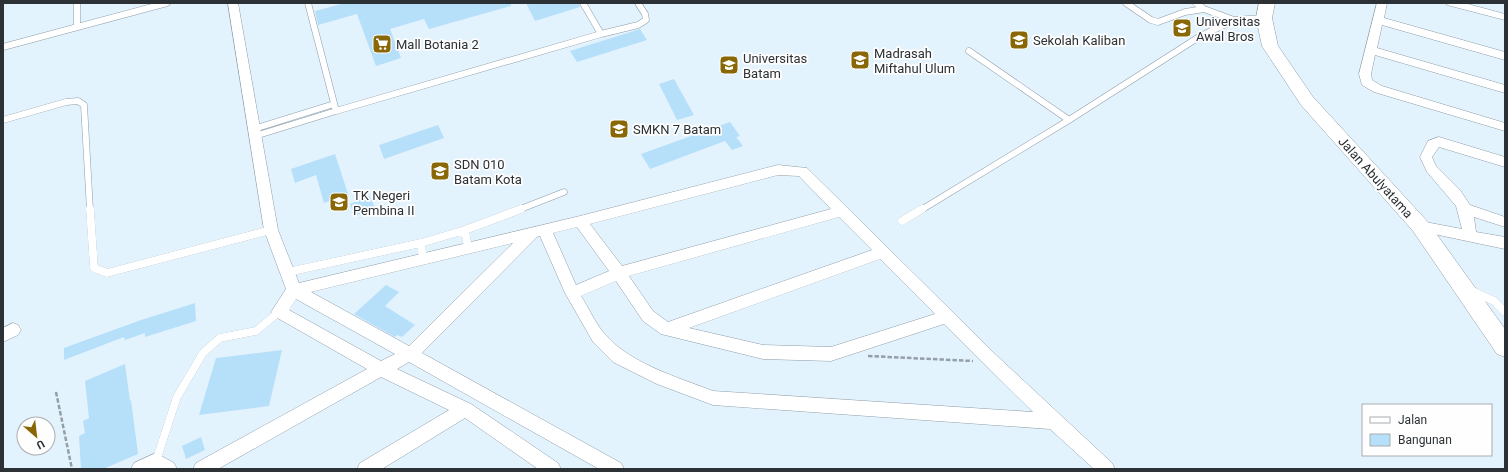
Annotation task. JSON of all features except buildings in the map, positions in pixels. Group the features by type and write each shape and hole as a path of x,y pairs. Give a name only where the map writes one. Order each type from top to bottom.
{"main road":[{"name":"Jalan Abulyatama","path":"1265,11 1270,46 1308,101 1420,226 1465,287 1505,347"}],"street":[{"path":"233,3 271,230 294,290 615,469"},
{"path":"1382,3 1365,74 1366,82 1369,85 1505,127"},
{"path":"1451,3 1505,17"},
{"path":"1484,3 1505,8"},
{"path":"1378,20 1505,56"},
{"path":"1371,50 1505,89"},
{"path":"1470,234 1466,209 1451,189 1429,167 1426,157 1435,142 1445,143 1505,162"},
{"path":"541,467 465,409 381,369 278,312 294,290 580,221 778,170 802,171 1052,421 1106,469"},
{"path":"1466,209 1505,222"},
{"path":"572,293 619,273 842,211"},
{"path":"580,221 619,273 648,316 666,329 763,352 831,354 947,317"},
{"path":"1420,226 1470,234 1505,243"},
{"path":"538,231 598,337 619,357 663,379 713,398 1052,421"},
{"path":"202,469 381,369 411,354 538,231"},
{"path":"666,329 883,252"},
{"path":"366,469 465,409"},
{"path":"140,469 162,465"}],"lane":[{"path":"77,3 77,27"},
{"path":"3,47 148,6 167,3"},
{"path":"308,3 335,107"},
{"path":"583,3 601,34"},
{"path":"254,132 335,107 638,25 646,20 645,14 638,3"},
{"path":"1126,3 1151,20 1158,22 1184,12 1204,9"},
{"path":"1196,3 1204,9 1234,20"},
{"path":"902,221 1068,120 1199,37 1234,20 1265,11"},
{"path":"969,51 1068,120"},
{"path":"3,120 66,102 78,101 84,105 94,268 107,273 271,230"},
{"path":"288,272 421,243 465,230 564,192"},
{"path":"465,230 468,248"},
{"path":"421,243 423,259"},
{"path":"1465,287 1494,301 1505,312"},
{"path":"162,465 177,397 203,353 220,338 256,330 278,312"}],"path":[{"path":"862,356 992,362"},
{"path":"56,392 72,469"}],"place":[{"name":"Universitas Awal Bros","path":"1182,28"},
{"name":"Sekolah Kaliban","path":"1019,40"},
{"name":"Mall Botania 2","path":"382,44"},
{"name":"Madrasah Miftahul Ulum","path":"860,60"},
{"name":"Universitas Batam","path":"729,65"},
{"name":"SMKN 7 Batam","path":"619,129"},
{"name":"SDN 010 Batam Kota","path":"440,171"},
{"name":"TK Negeri Pembina II","path":"339,202"}]}
